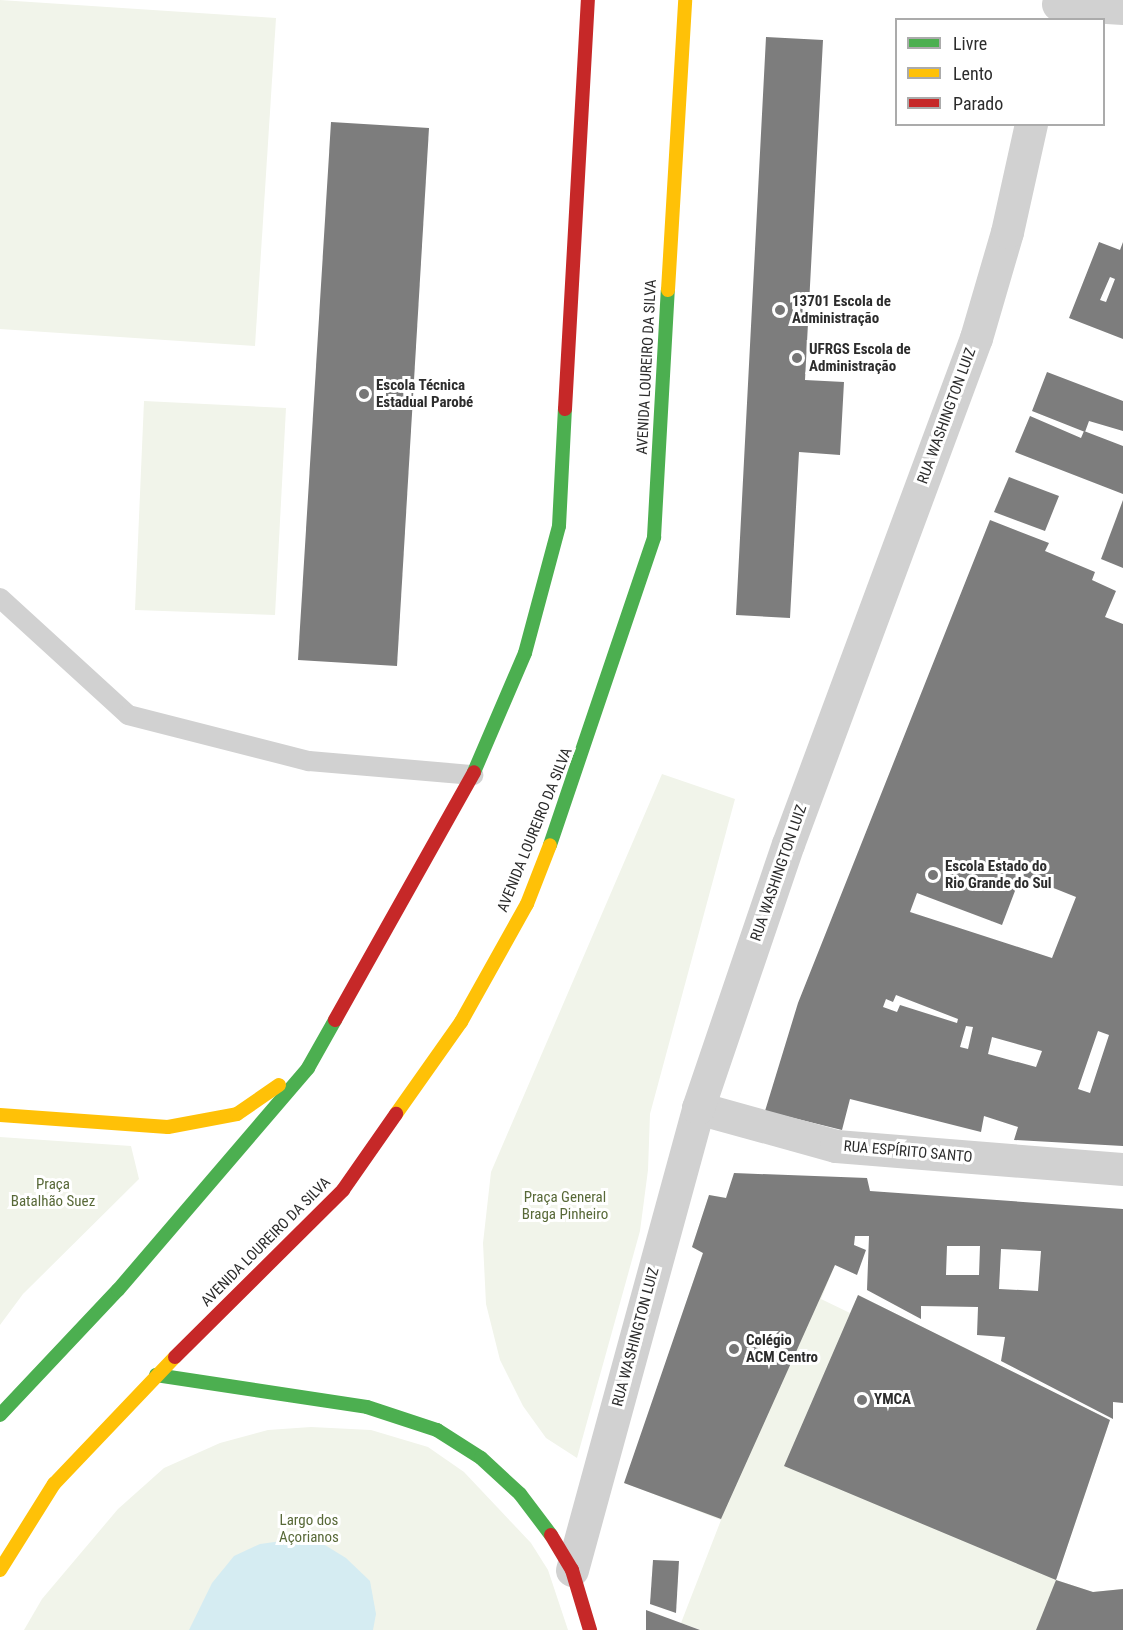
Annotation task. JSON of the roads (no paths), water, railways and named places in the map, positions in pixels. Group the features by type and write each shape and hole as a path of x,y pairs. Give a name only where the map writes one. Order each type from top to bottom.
{"main road":[{"path":"0,1415 118,1290 308,1068 473,775 525,653 559,526 588,0"},
{"name":"AVENIDA LOUREIRO DA SILVA","path":"0,1570 54,1484 156,1375 343,1190 448,1040 526,904 574,782 654,537 685,0"},
{"path":"0,1116 168,1127 237,1114 308,1068"},
{"path":"156,1375 367,1407 437,1430 481,1458 520,1494 572,1570 590,1630"}],"street":[{"path":"1057,8 1123,8"},
{"name":"RUA WASHINGTON LUIZ","path":"572,1570 698,1108 788,844 976,338 1007,232 1031,126"},
{"name":"RUA ESPÍRITO SANTO","path":"698,1108 836,1146 1123,1169"}],"lane":[{"path":"0,598 128,715 309,761 473,775"}],"water":[{"path":"289,1540 320,1542 346,1558 370,1581 376,1614 373,1630 189,1630 212,1583 234,1556 260,1544"}],"place":[{"name":"13701 Escola de Administração","path":"780,310"},
{"name":"UFRGS Escola de Administração","path":"797,358"},
{"name":"Escola Técnica Estadual Parobé","path":"364,394"},
{"name":"Escola Estado do Rio Grande do Sul","path":"933,875"},
{"name":"Colégio ACM Centro","path":"734,1349"},
{"name":"YMCA","path":"862,1400"}],"park label":[{"name":"Praça Batalhão Suez","path":"53,1192"},
{"name":"Praça General Braga Pinheiro","path":"565,1206"},
{"name":"Largo dos Açorianos","path":"309,1528"}]}
